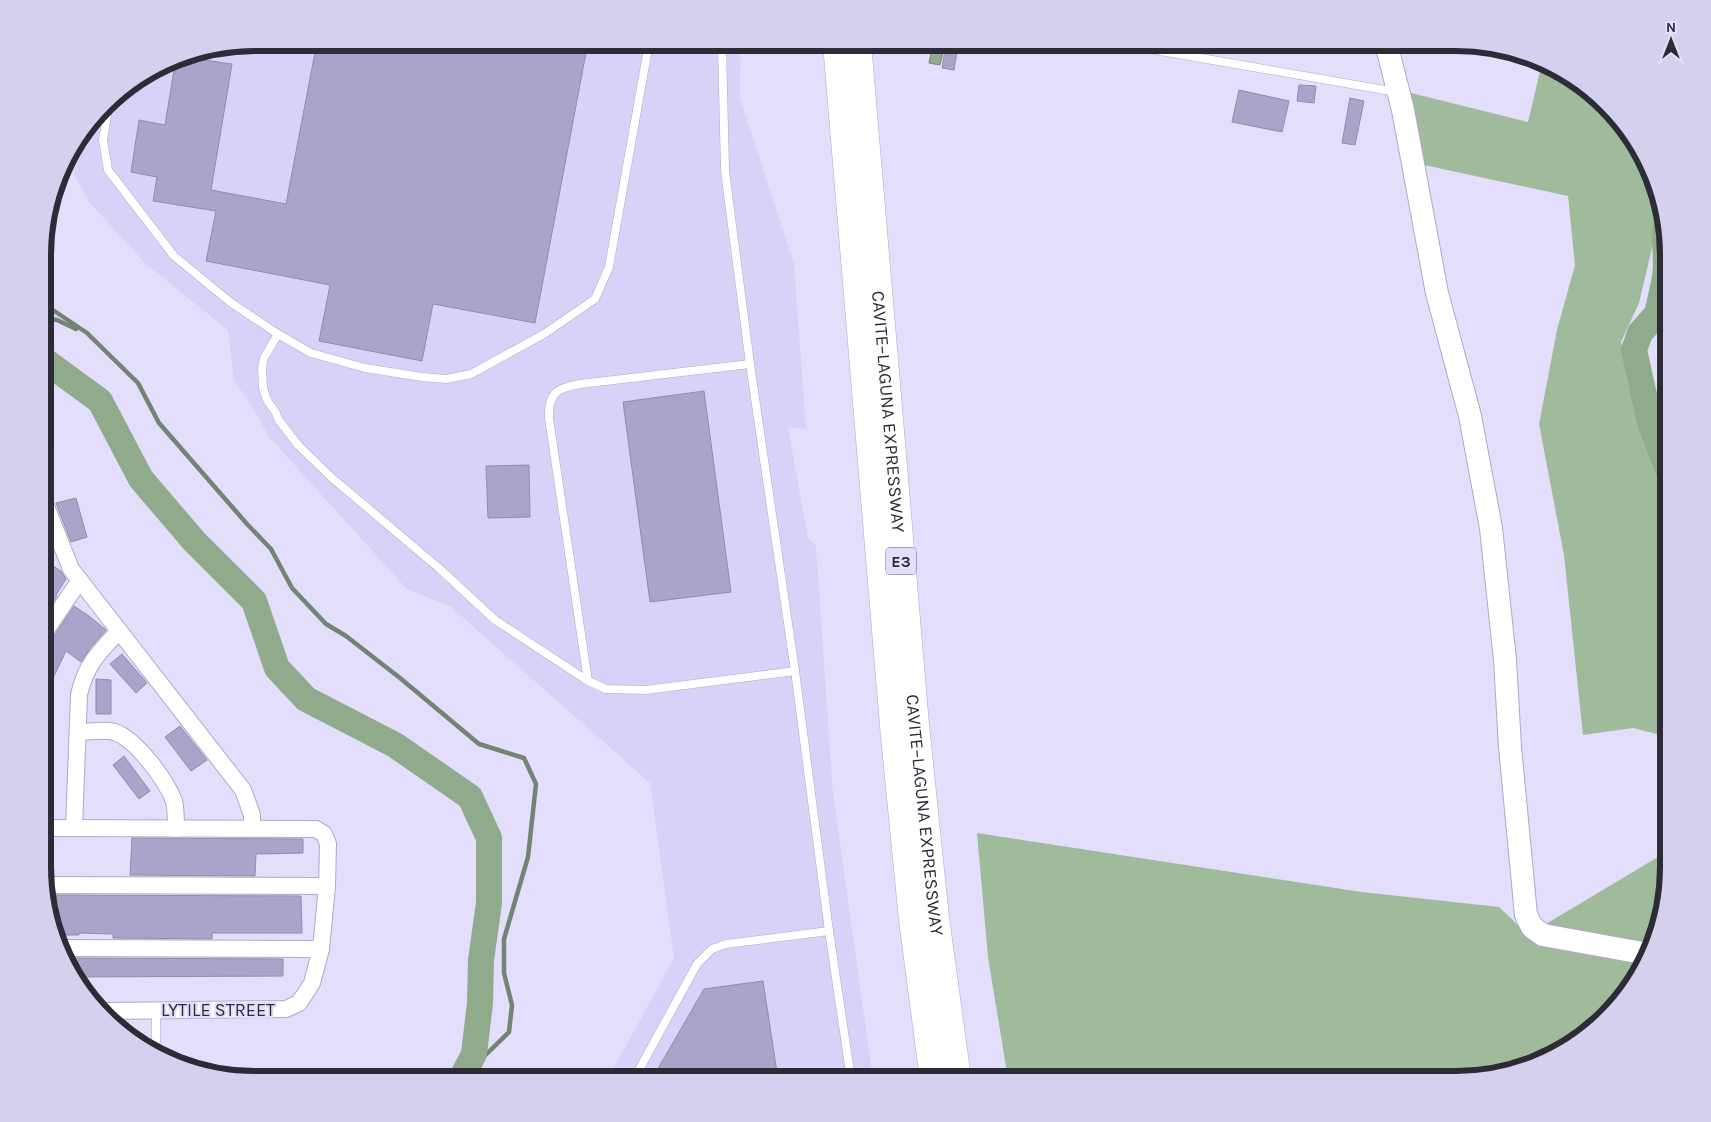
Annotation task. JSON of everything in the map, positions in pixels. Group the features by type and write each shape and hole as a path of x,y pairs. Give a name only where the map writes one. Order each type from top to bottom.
{"highway":[{"name":"CAVITE–LAGUNA EXPRESSWAY","path":"838,51 894,726 913,920 933,1071"},
{"name":"CAVITE–LAGUNA EXPRESSWAY","path":"858,51 915,725 935,918 956,1071"}],"street":[{"path":"1388,51 1403,110 1437,292 1470,416 1491,528 1505,660 1510,748 1526,915 1532,927 1543,935 1641,953"},
{"path":"51,523 71,569 243,790 252,815 252,828 51,828"},
{"path":"51,623 80,580"},
{"path":"74,828 79,695 88,667 101,649 119,631"},
{"path":"78,732 110,731 126,738 147,760 169,789 174,804 176,829"},
{"name":"LYTILE STREET","path":"111,1011 286,1010 299,1003 312,983 321,949 328,886 328,844 324,834 316,829 252,828"},
{"path":"52,884 328,886"},
{"path":"68,948 321,949"}],"lane":[{"path":"108,115 103,140 108,170 174,256 230,302 278,334 311,353 365,368 447,379 471,374 479,370 544,334 595,299 609,267 647,51"},
{"path":"722,51 725,171 750,364 795,671 828,931 851,1071"},
{"path":"1166,51 1398,92"},
{"path":"278,334 264,358 262,368 263,388 266,400 298,445 331,478 440,569 496,620 588,681 606,689 646,690 795,671"},
{"path":"588,681 549,418 548,409 552,396 558,390 567,386 750,364"},
{"path":"638,1071 697,964 712,949 726,944 828,931"},
{"path":"155,1044 156,1010"}],"shaded area":[{"path":"255,51 741,51 740,98 794,264 806,429 788,428 808,538 816,546 833,793 872,1071 612,1071 674,958 650,783 451,607 407,589 269,437 248,400 234,381 228,330 146,264 89,202 71,168 93,131 131,93 165,72 202,58"},
{"path":"931,51 943,51 940,65 929,63"},
{"path":"1540,70 1580,93 1618,131 1632,153 1644,177 1656,215 1657,225 1639,303 1621,342 1642,427 1660,484 1660,735 1633,728 1583,735 1564,555 1539,424 1557,330 1575,265 1568,196 1424,165 1407,92 1528,122"},
{"path":"977,833 1362,892 1499,907 1522,929 1546,924 1660,856 1658,893 1653,920 1639,957 1618,991 1580,1029 1558,1043 1534,1055 1496,1067 1456,1071 1007,1071 988,957"}],"building":[{"path":"315,51 586,51 535,323 433,304 422,361 319,341 330,285 206,261 216,211 153,201 157,177 131,172 139,120 165,125 174,68 199,59 232,64 211,190 286,204"},
{"path":"945,51 957,52 954,70 942,68"},
{"path":"1299,85 1316,86 1314,103 1297,101"},
{"path":"1239,90 1289,101 1282,132 1232,122"},
{"path":"1350,98 1364,101 1355,145 1342,143"},
{"path":"704,391 731,592 650,602 623,402"},
{"path":"529,465 530,517 488,518 486,466"},
{"path":"76,498 87,537 71,542 56,503"},
{"path":"51,565 61,571 66,579 51,605"},
{"path":"74,606 106,630 81,662 66,651 51,682 52,639"},
{"path":"122,654 147,683 136,693 110,664"},
{"path":"96,679 111,680 111,714 96,714"},
{"path":"180,726 207,760 191,771 165,737"},
{"path":"124,756 150,791 139,799 113,765"},
{"path":"132,838 303,839 303,853 256,854 255,876 130,875"},
{"path":"53,895 301,896 302,933 212,933 212,939 113,938 113,934 79,933 79,935 63,935"},
{"path":"73,958 283,959 283,976 84,977"},
{"path":"763,981 777,1071 657,1071 704,989"}],"waterway":[{"path":"1660,301 1657,314 1640,333 1634,350 1650,422 1660,448"},
{"path":"51,309 87,333 138,383 159,423 271,549 292,588 326,624 346,636 400,678 479,744 524,758 536,784 528,857 504,939 504,973 512,1005 509,1032 469,1071"},
{"path":"51,319 76,329"},
{"path":"51,365 100,401 141,479 194,541 254,601 277,668 306,699 395,745 470,797 489,838 489,903 481,960 480,1003 474,1054 465,1071"}]}
